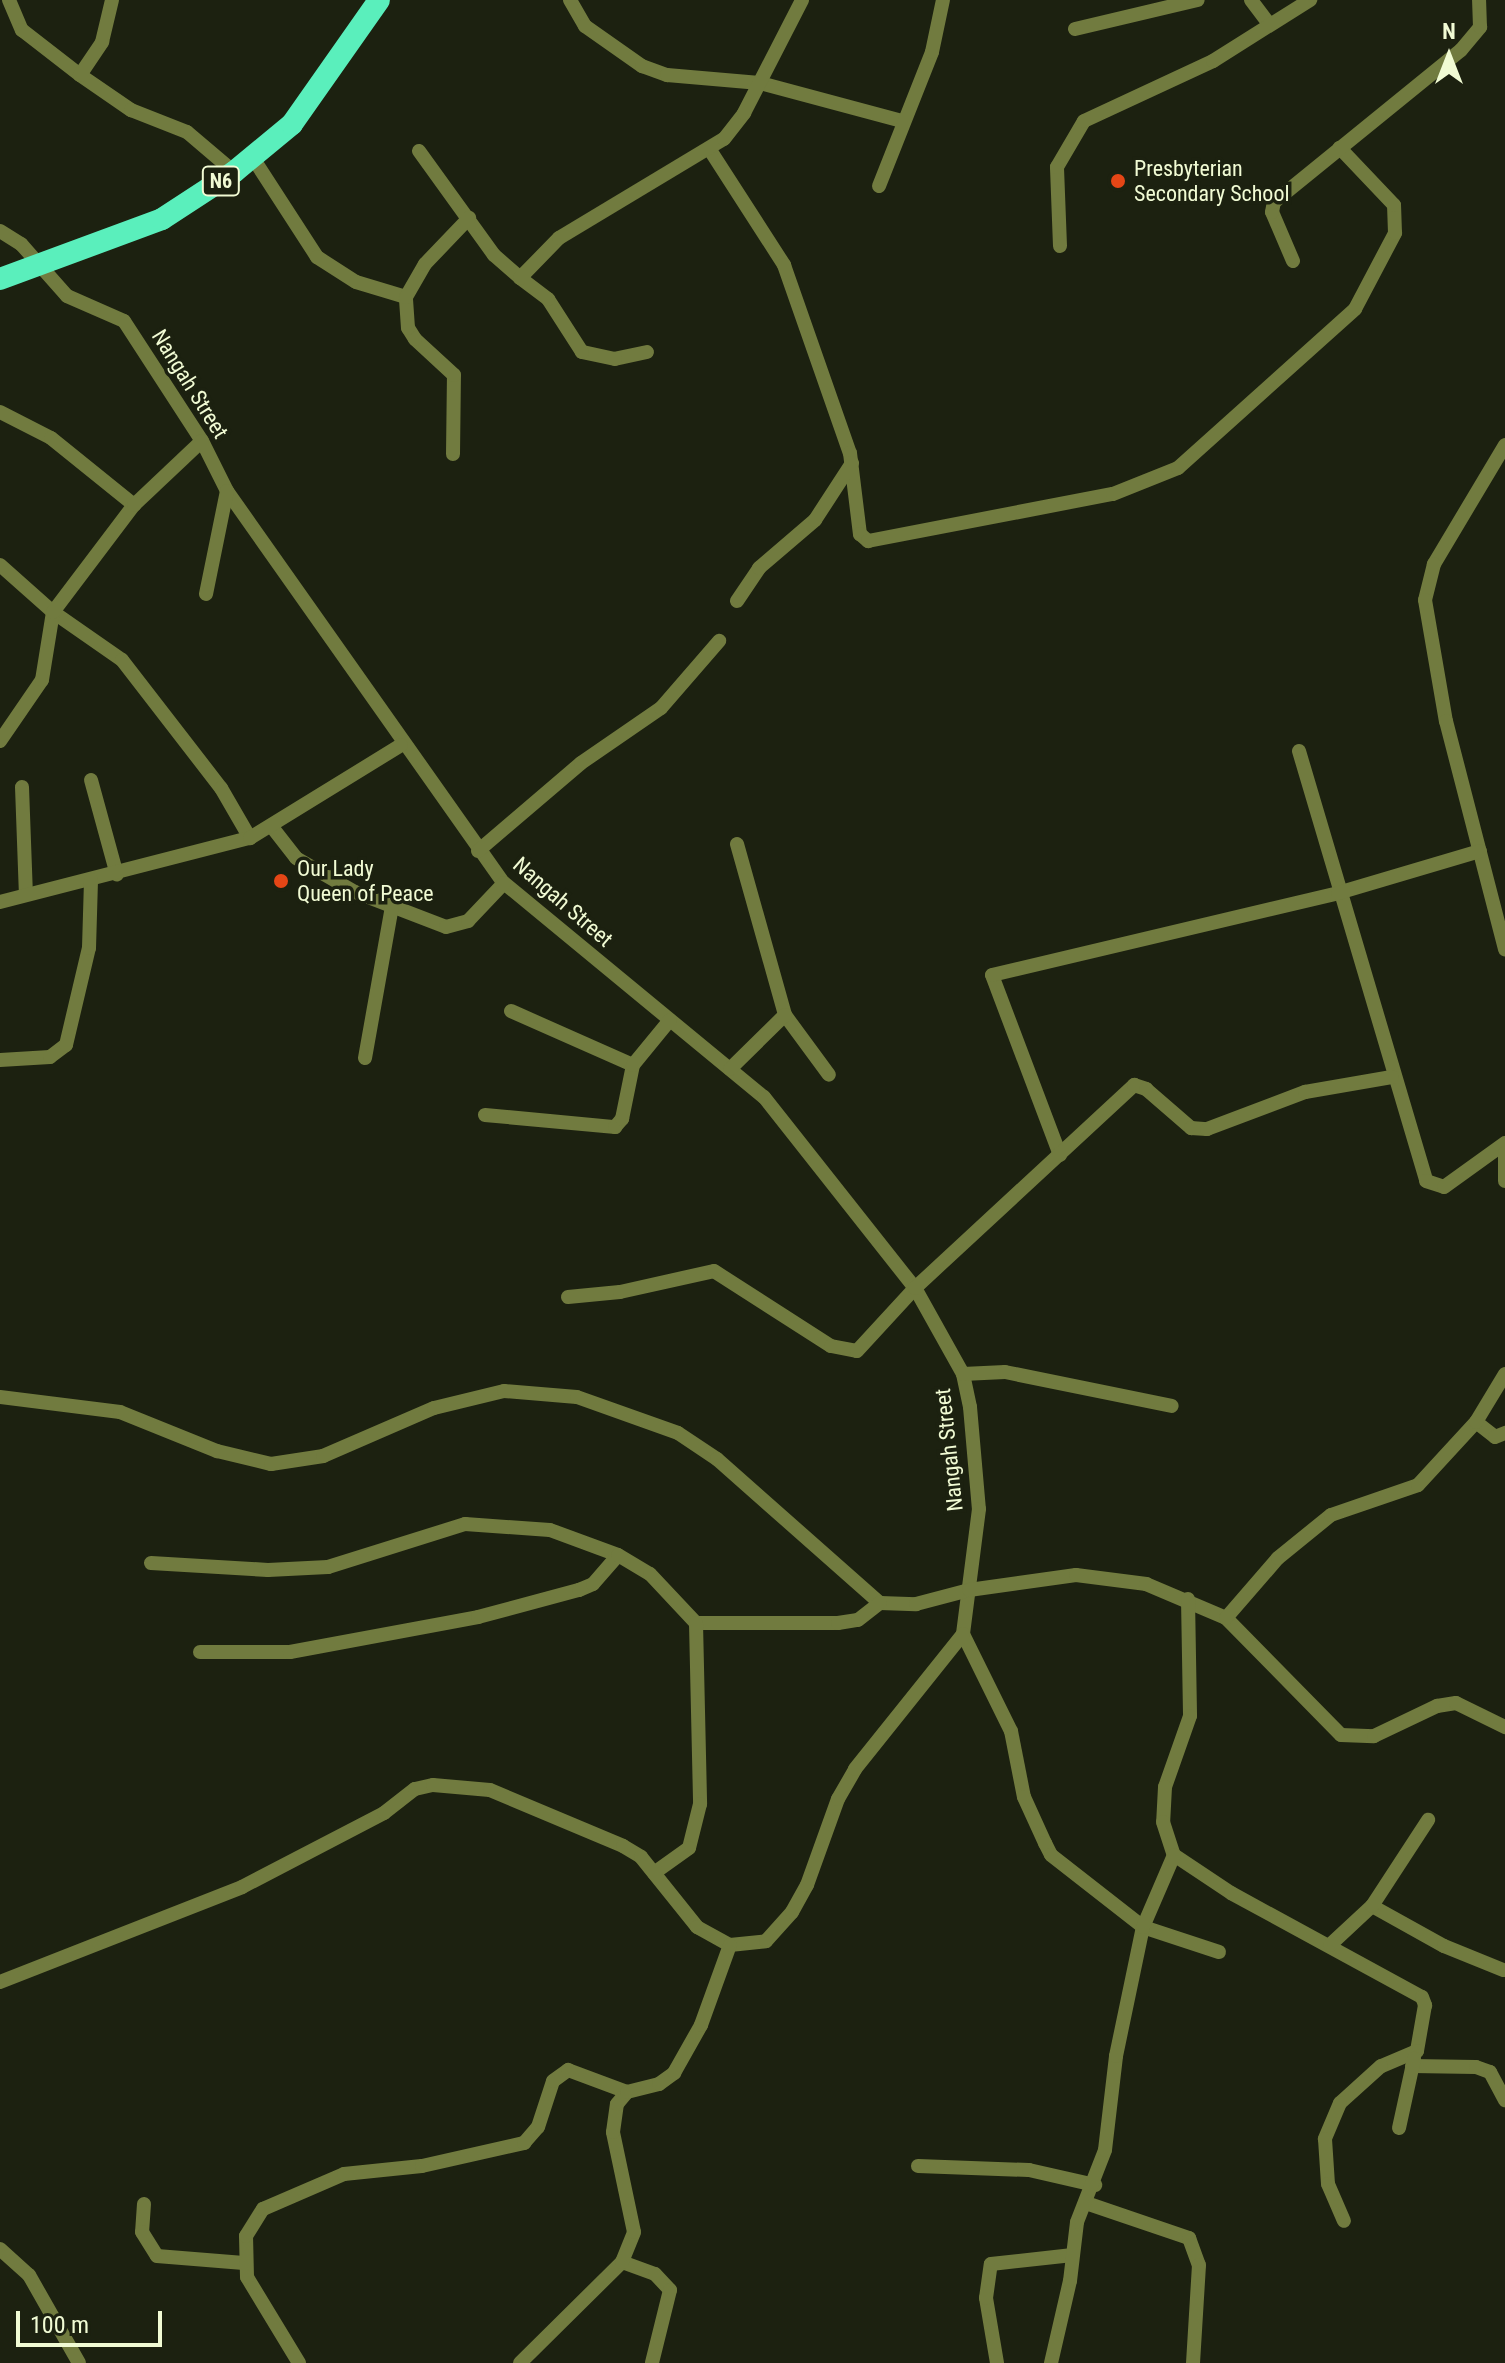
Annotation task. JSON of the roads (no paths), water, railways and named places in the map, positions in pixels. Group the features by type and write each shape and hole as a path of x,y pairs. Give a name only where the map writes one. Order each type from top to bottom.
{"highway":[{"name":"N6","path":"0,279 162,219 234,172 301,113 379,0"}],"street":[{"path":"9,0 22,30 80,75 131,110 187,132 234,172"},
{"path":"80,75 102,42 112,0"},
{"path":"570,0 585,26 642,66 667,75 760,83 902,121"},
{"path":"520,278 559,238 710,150 744,113 802,0"},
{"path":"879,186 902,121 932,52 943,0"},
{"path":"1075,29 1198,0"},
{"path":"1251,0 1270,25"},
{"path":"1060,246 1057,167 1084,121 1213,61 1310,0"},
{"path":"1293,261 1272,212 1274,202 1461,50 1480,27 1479,0"},
{"path":"710,150 784,265 852,463 860,534 868,541 1113,494 1178,468 1355,309 1395,233 1394,205 1340,148"},
{"path":"419,151 494,255 548,299 570,341 582,352 615,359 647,352"},
{"path":"253,158 317,257 356,282 406,297"},
{"path":"453,454 454,375 408,328 406,297 425,264 469,218"},
{"name":"Nangah Street","path":"0,231 40,265 67,296 124,321 202,441 227,491 401,745 504,883 730,1069 774,1109 915,1288 963,1374 979,1509 963,1634"},
{"path":"0,412 51,438 134,505"},
{"path":"0,741 42,680 53,612 134,505 202,441"},
{"path":"1505,445 1434,564 1425,600 1446,721 1505,949"},
{"path":"737,601 759,568 815,520 852,463"},
{"path":"206,594 227,491"},
{"path":"0,565 53,612 122,660 221,788 250,838"},
{"path":"478,851 581,763 661,708 719,641"},
{"path":"0,902 117,875 250,838 401,745"},
{"path":"1299,751 1392,1077 1426,1181 1435,1188 1444,1187 1505,1143"},
{"path":"91,780 117,875"},
{"path":"22,787 26,894"},
{"path":"272,827 296,858 355,892 446,927 458,927 504,883"},
{"path":"737,844 785,1015 829,1075"},
{"path":"1060,1155 992,975 1338,893 1480,851"},
{"path":"0,1060 50,1057 66,1045 89,948 91,880"},
{"path":"365,1058 392,906"},
{"path":"511,1011 633,1065"},
{"path":"730,1069 785,1015"},
{"path":"485,1115 615,1127 622,1119 633,1065 670,1020"},
{"path":"568,1297 714,1271 844,1351 857,1351 915,1288 1134,1085 1146,1089 1191,1128 1207,1129 1305,1092 1392,1077"},
{"path":"1505,1153 1505,1181"},
{"path":"963,1374 1005,1372 1172,1406"},
{"path":"1226,1618 1305,1534 1349,1506 1405,1494 1418,1485 1476,1422 1505,1374"},
{"path":"0,1397 120,1412 244,1460 271,1464 323,1456 434,1408 504,1391 577,1397 678,1433 717,1459 880,1603"},
{"path":"1476,1422 1495,1437 1505,1433"},
{"path":"151,1563 268,1570 328,1567 465,1524 550,1530 618,1555 650,1574 696,1623 700,1804 689,1848 654,1873"},
{"path":"200,1652 290,1652 478,1617 593,1584 618,1555"},
{"path":"696,1623 838,1623 858,1620 880,1603 916,1604 969,1590 1076,1575 1146,1584 1188,1599 1226,1618 1341,1735 1374,1736 1437,1706 1456,1703 1505,1727"},
{"path":"1188,1599 1190,1716 1165,1787 1163,1822 1174,1855 1231,1893 1422,1997 1417,2051 1399,2128"},
{"path":"0,1982 242,1887 384,1813 415,1789 433,1785 490,1790 623,1846 654,1873 697,1927 730,1945 766,1941 792,1912 855,1769 963,1634 1011,1731 1024,1797 1051,1855 1143,1927 1219,1952"},
{"path":"1330,1945 1372,1906 1428,1820"},
{"path":"1051,2363 1077,2222 1095,2185 1143,1927 1174,1855"},
{"path":"1372,1906 1444,1946 1503,1970"},
{"path":"299,2363 247,2277 244,2263 251,2221 276,2203 344,2174 422,2166 524,2143 533,2136 559,2072 568,2070 627,2092 659,2084 674,2073 701,2025 730,1945"},
{"path":"1344,2221 1324,2167 1325,2139 1340,2103 1381,2066 1417,2051"},
{"path":"1412,2066 1476,2067 1490,2072 1505,2100"},
{"path":"520,2363 622,2262 634,2232 612,2118 627,2092"},
{"path":"918,2166 1029,2170 1095,2185"},
{"path":"1086,2203 1189,2238 1199,2265 1193,2363"},
{"path":"144,2204 142,2232 147,2248 157,2256 244,2263"},
{"path":"0,2249 29,2275 79,2363"},
{"path":"997,2363 986,2298 991,2264 1073,2255"},
{"path":"622,2262 655,2274 670,2290 652,2363"}],"place":[{"name":"Presbyterian Secondary School","path":"1118,181"},
{"name":"Our Lady Queen of Peace","path":"281,881"}]}
